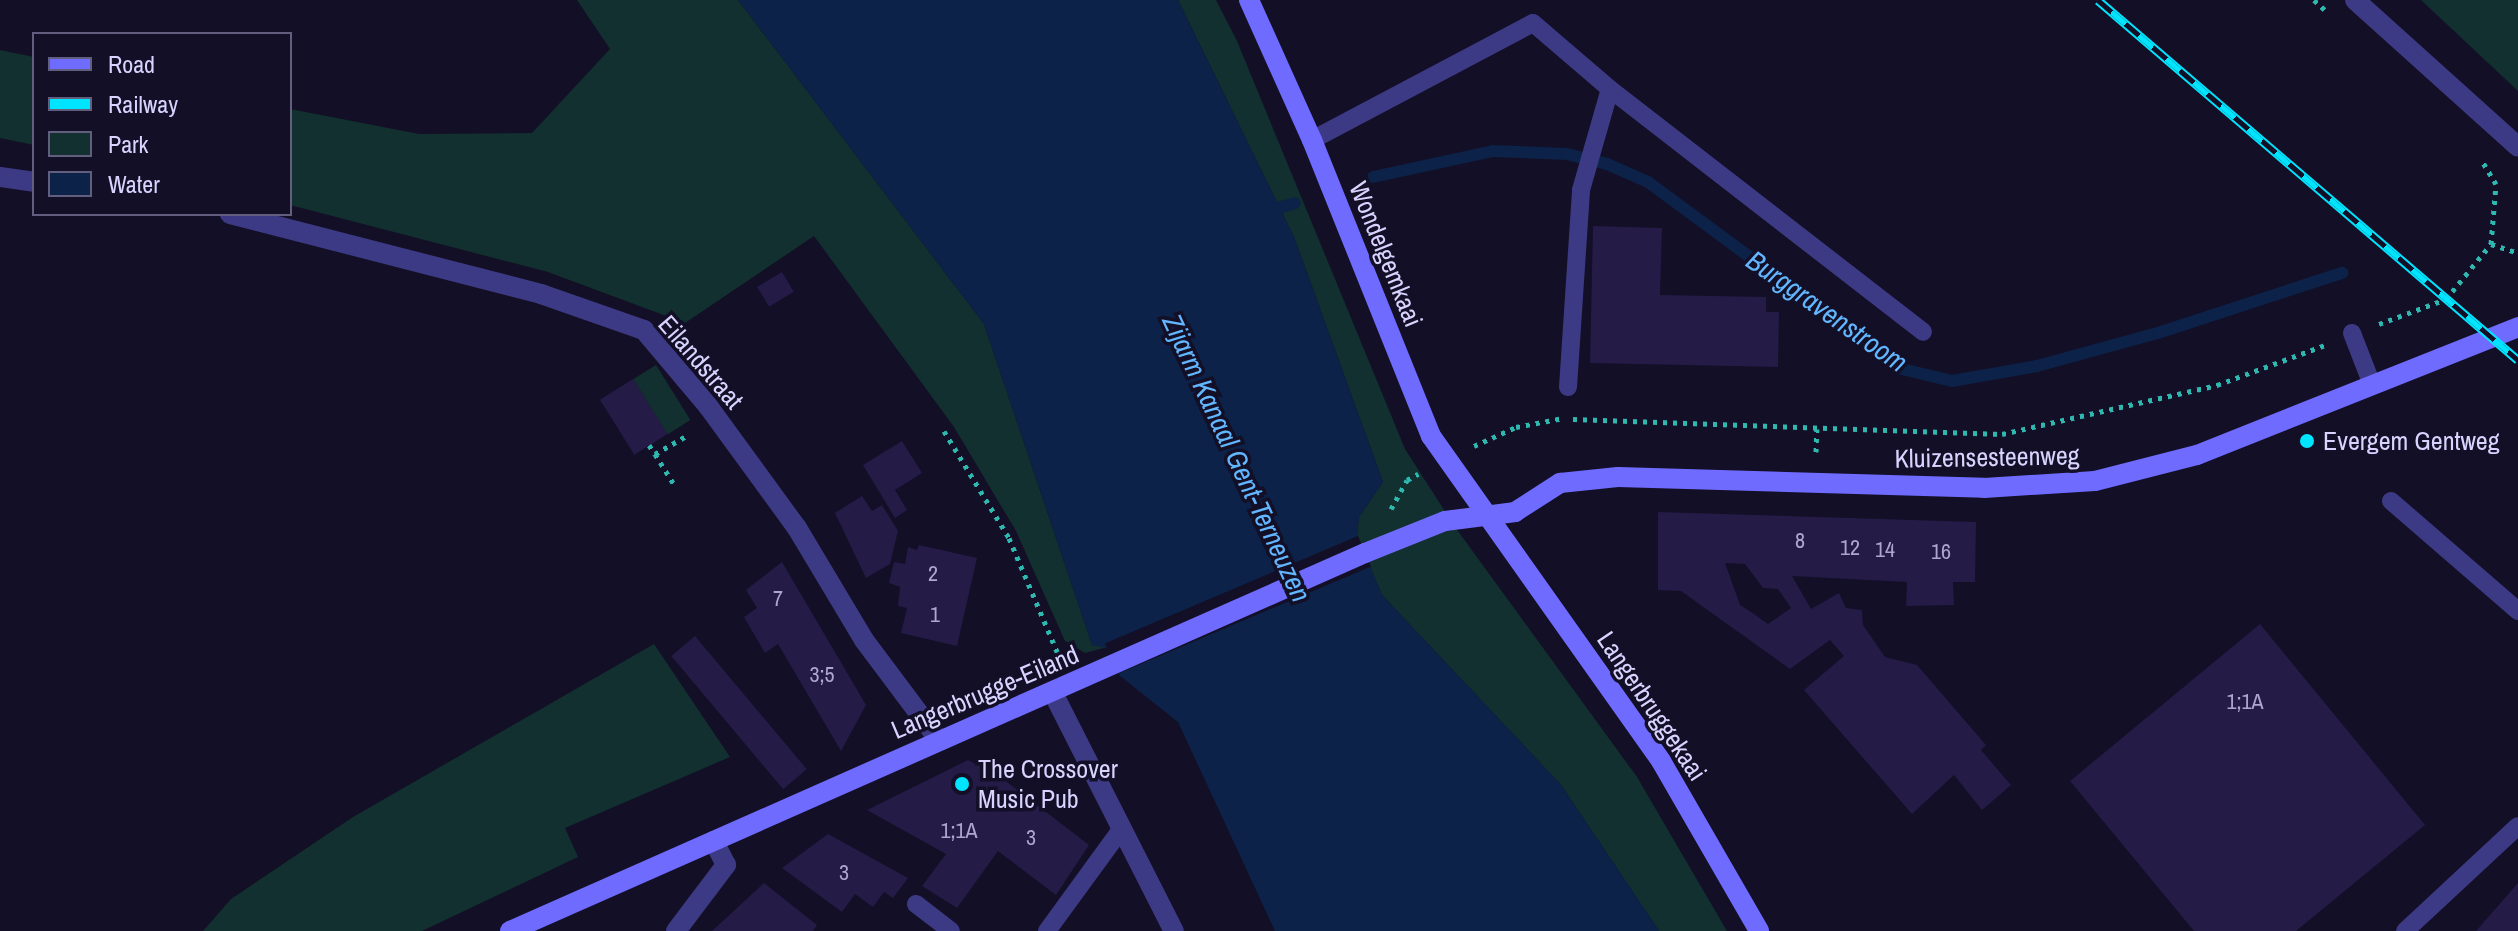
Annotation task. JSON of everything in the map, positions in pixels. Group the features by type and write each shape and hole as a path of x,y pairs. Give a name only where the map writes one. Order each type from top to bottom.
{"main road":[{"name":"Wondelgemkaai","path":"1249,0 1312,140 1431,436 1486,519"},
{"name":"Kluizensesteenweg","path":"1486,519 1515,512 1560,483 1618,477 1984,488 2095,481 2197,455 2371,382 2518,327"},
{"name":"Langerbrugge-Eiland","path":"510,931 938,739 1062,688 1365,553 1445,521 1486,519"},
{"name":"Langerbruggekaai","path":"1486,519 1661,761 1759,931"}],"street":[{"path":"2355,0 2518,147"},
{"path":"0,177 32,182"},
{"name":"Eilandstraat","path":"238,216 541,294 644,330 716,417 797,528 864,640 938,739"},
{"path":"1062,688 1122,828 1174,931"},
{"path":"676,931 726,865 714,841"}],"lane":[{"path":"1312,140 1533,23 1610,89 1923,332"},
{"path":"1568,387 1581,190 1610,89"},
{"path":"2352,333 2371,382"},
{"path":"2391,501 2518,611"},
{"path":"2405,931 2518,826"},
{"path":"1047,931 1122,828"},
{"path":"916,904 951,931"}],"path":[{"path":"1387,544 1385,524 1394,498 1407,480 1516,427 1561,418 2002,434 2217,385 2446,299 2491,244 2496,184 2477,153"},
{"path":"2491,244 2518,253"},
{"path":"655,454 716,417"},
{"path":"944,431 1009,538 1062,688"},
{"path":"649,445 674,484"}],"green space":[{"path":"577,0 738,0 984,324 1092,645 1107,647 1085,653 1065,641 1016,531 954,427 814,236 685,323 548,272 292,206 292,109 419,134 532,133 610,49"},
{"path":"1178,0 1216,0 1237,41 1405,449 1455,527 1637,777 1727,931 1659,931 1561,785 1382,595 1357,536 1359,517 1383,482 1294,237"},
{"path":"2421,0 2518,0 2518,91"},
{"path":"0,50 32,57 32,145 0,138"},
{"path":"656,365 690,420 668,434 633,379"},
{"path":"654,644 730,757 565,828 578,857 422,931 203,931 231,899 353,817"}],"water":[{"name":"Zijarm Kanaal Gent-Terneuzen","path":"738,0 1178,0 1294,237 1383,482 1359,517 1357,535 1382,595 1561,785 1659,931 1275,931 1178,722 1120,676 1107,648 1092,645 984,324"}],"pier":[{"path":"1358,536 1371,566 1118,674 1105,643"}],"building":[{"path":"1593,226 1662,228 1660,295 1766,297 1766,312 1779,312 1778,367 1590,363"},
{"path":"782,272 794,292 769,307 757,287"},
{"path":"633,379 667,434 634,455 600,400"},
{"path":"902,441 922,473 895,490 907,510 895,518 863,465"},
{"path":"862,496 872,511 882,505 898,531 890,564 866,578 835,513"},
{"path":"1658,512 1976,522 1975,582 1953,582 1954,605 1906,606 1907,582 1792,576 1811,609 1839,593 1846,608 1862,610 1863,625 1885,657 1917,665 1986,745 1981,750 2011,785 1982,810 1954,775 1912,814 1804,690 1844,656 1830,640 1790,669 1681,591 1658,590","holes":["1725,563 1745,564 1763,588 1778,589 1791,608 1768,624 1740,605"]},
{"path":"919,545 977,558 957,646 901,633 907,608 898,606 900,587 889,583 894,562 905,564 908,547 917,550"},
{"path":"782,562 866,705 841,751 778,644 765,653 744,617 757,608 746,590"},
{"path":"2260,624 2425,825 2296,931 2194,931 2070,781"},
{"path":"695,636 807,769 783,789 671,656"},
{"path":"968,760 1003,779 1089,845 1056,895 998,851 957,908 922,886 946,854 867,810"},
{"path":"828,834 908,878 893,898 884,892 873,907 855,894 842,912 782,868"},
{"path":"764,883 817,925 813,931 712,931"},
{"path":"2518,883 2518,931 2476,931"}],"waterway":[{"name":"Burggravenstroom","path":"1373,177 1493,151 1567,154 1607,164 1648,182 1902,369 1952,381 2037,366 2158,333 2342,273"},
{"name":"Burggravenstroom","path":"1264,212 1295,203"}],"railway":[{"path":"2098,0 2518,360"}],"place":[{"name":"Evergem Gentweg","path":"2307,441"},
{"name":"The Crossover Music Pub","path":"962,784"}]}
